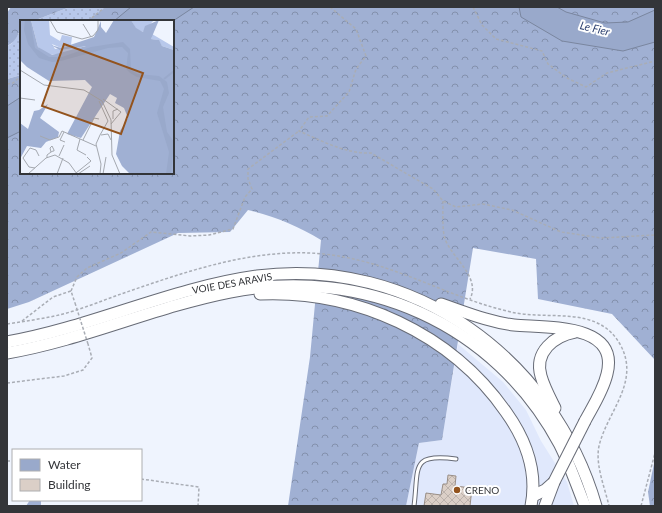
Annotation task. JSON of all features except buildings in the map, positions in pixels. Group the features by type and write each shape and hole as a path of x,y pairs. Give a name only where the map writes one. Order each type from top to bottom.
{"highway":[{"name":"VOIE DES ARAVIS","path":"7,342 70,327 178,293 218,283 257,276 290,274 337,276 361,280 404,293 445,312 476,332 514,366 552,412 572,446 590,486 596,506"},
{"name":"VOIE DES ARAVIS","path":"7,353 71,338 211,297 270,287 298,285 326,287 380,297 435,319 490,356 524,392 560,446 585,506"},
{"path":"404,293 497,322 523,326 551,326 580,332 591,336 601,345 606,356 608,366 605,382 554,482 545,506"},
{"path":"211,297 284,294 332,300 379,313 425,335 449,352 473,373 493,394 510,418 522,439 531,465 532,501"},
{"path":"572,446 545,386 540,366 542,354 552,342 565,335 580,332"},
{"path":"532,501 554,482"}],"lane":[{"path":"414,506 419,465 424,459 436,456 456,459"}],"path":[{"path":"89,20 105,7"},
{"path":"7,383 64,376 83,370 92,358 71,291 78,277 87,268 120,253 151,232 190,236 208,235 233,229 245,197 252,190 248,179 248,169 299,131 309,117 327,116 349,92 356,69 366,56 356,29 330,7"},
{"path":"473,7 482,24 496,39 542,51 548,64 567,78 586,88 607,73 655,61"},
{"path":"7,84 13,83 20,77"},
{"path":"299,131 346,150 360,154 371,154 433,189 443,201 456,207 482,204 512,210 561,232 601,238 655,235"},
{"path":"443,201 445,238 470,278 472,294 470,299"},
{"path":"21,322 53,297 71,291"},
{"path":"641,506 655,453"},
{"path":"142,479 199,487 198,506"}],"shaded area":[{"path":"70,7 109,7 92,20 36,20"},
{"path":"20,32 20,75 7,79 7,46 11,44"},
{"path":"458,344 503,382 526,410 541,441 567,482 574,506 406,506 419,443 442,440"}],"green space":[{"path":"11,7 70,7 36,20 20,20 18,35 7,46 7,13"},
{"path":"106,7 655,7 655,360 612,314 538,299 536,259 473,248 442,440 419,443 406,506 288,506 310,357 321,240 286,222 248,210 230,232 178,233 29,302 7,309 7,79 20,75 20,174 174,174 174,20 88,20"},
{"path":"655,459 655,506 650,506 648,492"},
{"path":"29,501 41,501 41,506 26,506"}],"water":[{"path":"131,7 194,7 174,20 115,20"},
{"name":"Le Fier","path":"519,7 557,7 566,12 605,23 628,22 655,10 655,42 623,51 562,41 521,17"},
{"path":"20,98 20,132 7,138 7,106"}],"place":[{"name":"CRENO","path":"457,490"}]}
